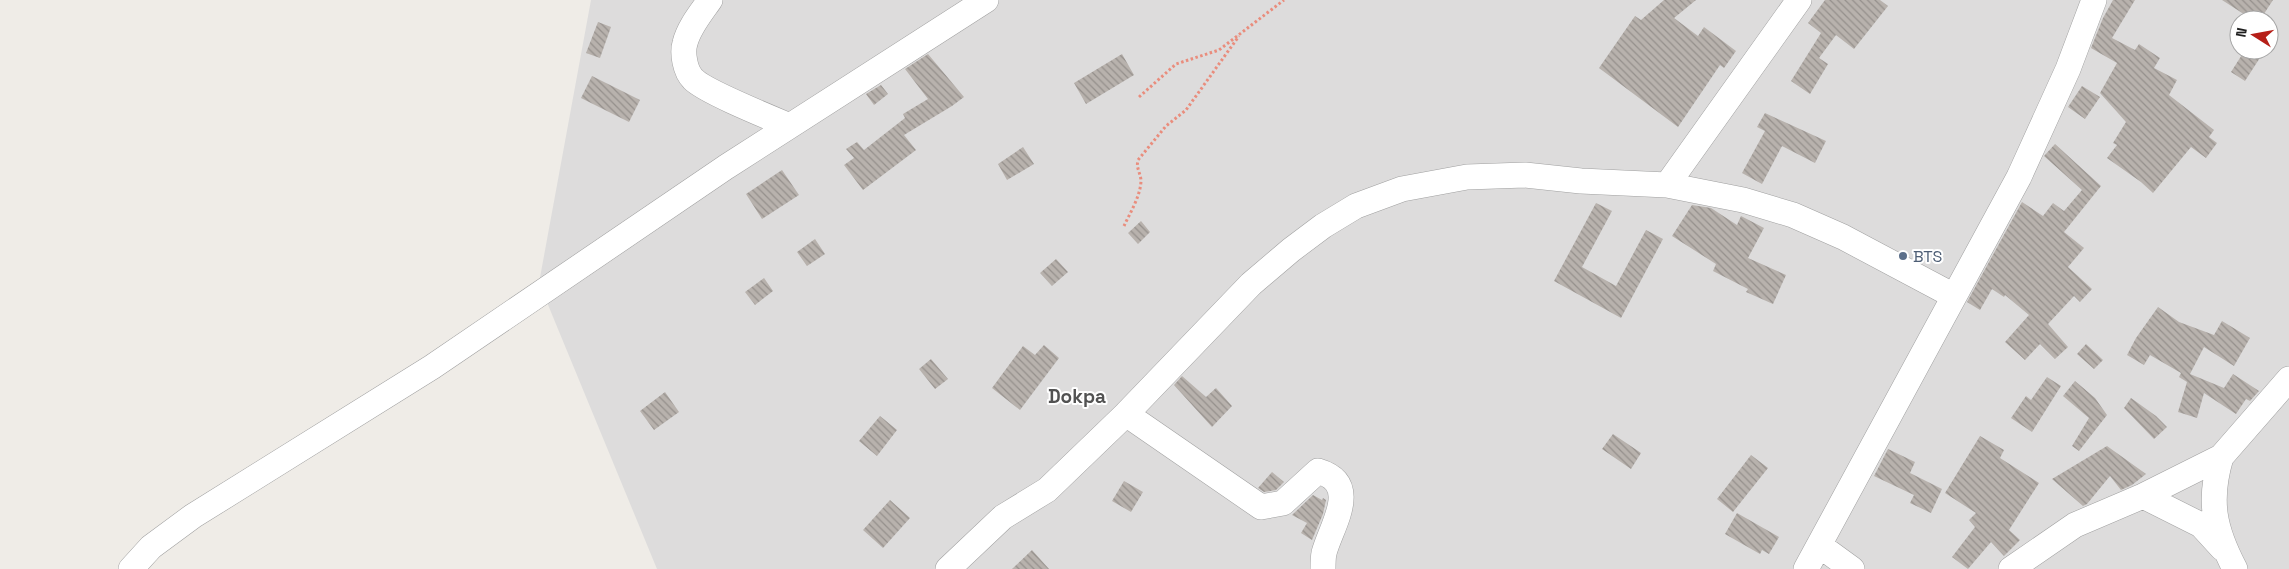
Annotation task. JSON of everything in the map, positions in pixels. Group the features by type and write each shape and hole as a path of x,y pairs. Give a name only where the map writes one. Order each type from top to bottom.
{"street":[{"path":"710,0 691,28 684,44 685,62 693,79 709,89 790,126"},
{"path":"131,569 151,547 193,516 432,367 790,126 986,0"},
{"path":"1667,185 1800,0"},
{"path":"1806,569 2019,177 2068,69 2094,0"},
{"path":"948,569 1003,517 1047,490 1126,414 1251,284 1323,226 1356,206 1402,189 1467,177 1525,175 1581,181 1667,185 1742,200 1793,215 1858,244 1954,296"},
{"path":"2011,569 2075,525 2143,496 2221,457 2289,379"},
{"path":"1126,414 1261,507 1283,503 1318,471 1328,474 1338,485 1342,499 1338,518 1324,555 1323,569"},
{"path":"2221,457 2214,479 2212,506 2231,561"},
{"path":"2143,496 2201,525 2231,561"},
{"path":"1819,545 1852,569"}],"path":[{"path":"1138,97 1176,64 1219,50 1284,0"},
{"path":"1124,226 1141,181 1136,166 1138,160 1166,126 1186,110 1239,36"}],"shaded area":[{"path":"591,0 2289,0 2289,569 657,569 539,283"}],"building":[{"path":"1664,0 1696,0 1674,18 1698,36 1704,27 1736,51 1724,68 1720,65 1678,127 1599,68 1635,16 1641,20"},
{"path":"1825,0 1880,0 1888,6 1854,49 1836,35 1819,58 1828,64 1810,94 1791,81 1821,33 1808,23"},
{"path":"2113,0 2135,0 2112,38 2135,50 2139,44 2160,58 2154,68 2177,80 2169,95 2214,130 2209,137 2217,143 2206,158 2191,147 2153,193 2107,158 2117,145 2113,143 2126,122 2100,93 2117,63 2091,48 2103,18"},
{"path":"2222,0 2273,0 2266,10 2238,10"},
{"path":"598,22 611,27 600,58 586,53"},
{"path":"928,54 964,97 904,135 916,150 863,190 844,165 854,158 846,149 857,142 864,150 905,118 903,114 928,99 905,69"},
{"path":"1122,54 1134,75 1086,104 1074,83"},
{"path":"2239,60 2259,60 2245,81 2231,72"},
{"path":"592,76 640,100 629,122 581,98"},
{"path":"881,85 888,94 874,105 866,94"},
{"path":"2082,86 2100,97 2085,119 2068,107"},
{"path":"1765,113 1826,141 1815,163 1782,146 1762,184 1742,173 1765,131 1757,127"},
{"path":"2055,144 2101,186 2064,232 2084,248 2068,267 2092,289 2080,302 2074,296 2048,324 2068,347 2055,359 2040,344 2025,360 2005,342 2029,315 2005,295 2004,297 1992,289 1980,310 1967,302 2022,202 2043,216 2053,203 2064,211 2082,190 2044,156"},
{"path":"1023,147 1034,164 1007,180 998,164"},
{"path":"782,170 799,195 762,219 746,194"},
{"path":"1596,203 1612,211 1582,267 1616,286 1646,230 1663,239 1621,318 1554,281"},
{"path":"1692,205 1711,208 1737,225 1741,216 1764,228 1748,258 1786,275 1773,304 1746,292 1748,289 1713,271 1716,264 1672,236"},
{"path":"1141,221 1150,232 1138,244 1128,233"},
{"path":"815,239 825,254 807,266 797,252"},
{"path":"1056,259 1068,272 1052,286 1040,273"},
{"path":"764,278 773,291 755,305 745,292"},
{"path":"2158,307 2179,322 2214,335 2222,321 2250,338 2234,366 2204,347 2190,374 2224,388 2233,374 2259,391 2250,401 2246,399 2236,414 2204,393 2197,418 2178,412 2187,382 2179,377 2181,373 2150,355 2144,365 2127,355 2136,338"},
{"path":"2086,344 2103,360 2094,369 2077,354"},
{"path":"1044,345 1059,358 1020,410 992,388 1023,346 1035,355"},
{"path":"931,359 948,379 935,389 919,369"},
{"path":"1182,376 1206,397 1216,388 1232,406 1212,427 1174,385"},
{"path":"2047,377 2061,386 2032,432 2011,418 2026,396 2031,400"},
{"path":"2075,381 2095,398 2107,415 2079,451 2072,446 2089,418 2063,396"},
{"path":"665,392 679,412 654,430 640,411"},
{"path":"2131,398 2156,416 2167,427 2154,439 2124,408"},
{"path":"880,416 897,430 877,456 859,441"},
{"path":"1613,434 1641,453 1631,469 1602,449"},
{"path":"1980,436 2004,450 2000,458 2039,483 2009,530 2020,540 2004,556 1991,542 1968,569 1952,557 1975,527 1969,520 1976,513 1945,493"},
{"path":"2107,446 2146,474 2132,485 2121,490 2110,476 2087,504 2083,506 2052,479"},
{"path":"1888,449 1915,462 1910,473 1942,489 1931,513 1910,503 1914,495 1874,476"},
{"path":"1751,455 1768,468 1733,512 1717,499"},
{"path":"1272,472 1284,482 1276,490 1264,492 1258,488"},
{"path":"1124,481 1143,492 1131,512 1112,501"},
{"path":"1313,495 1326,500 1323,514 1312,540 1301,533 1307,523 1292,515"},
{"path":"890,500 910,518 883,548 863,530"},
{"path":"1737,513 1779,537 1769,554 1762,550 1760,554 1725,534"},
{"path":"1032,550 1049,569 1012,569"}],"place":[{"name":"BTS","path":"1903,256"}],"district":[{"name":"Dokpa","path":"1077,396"}]}
